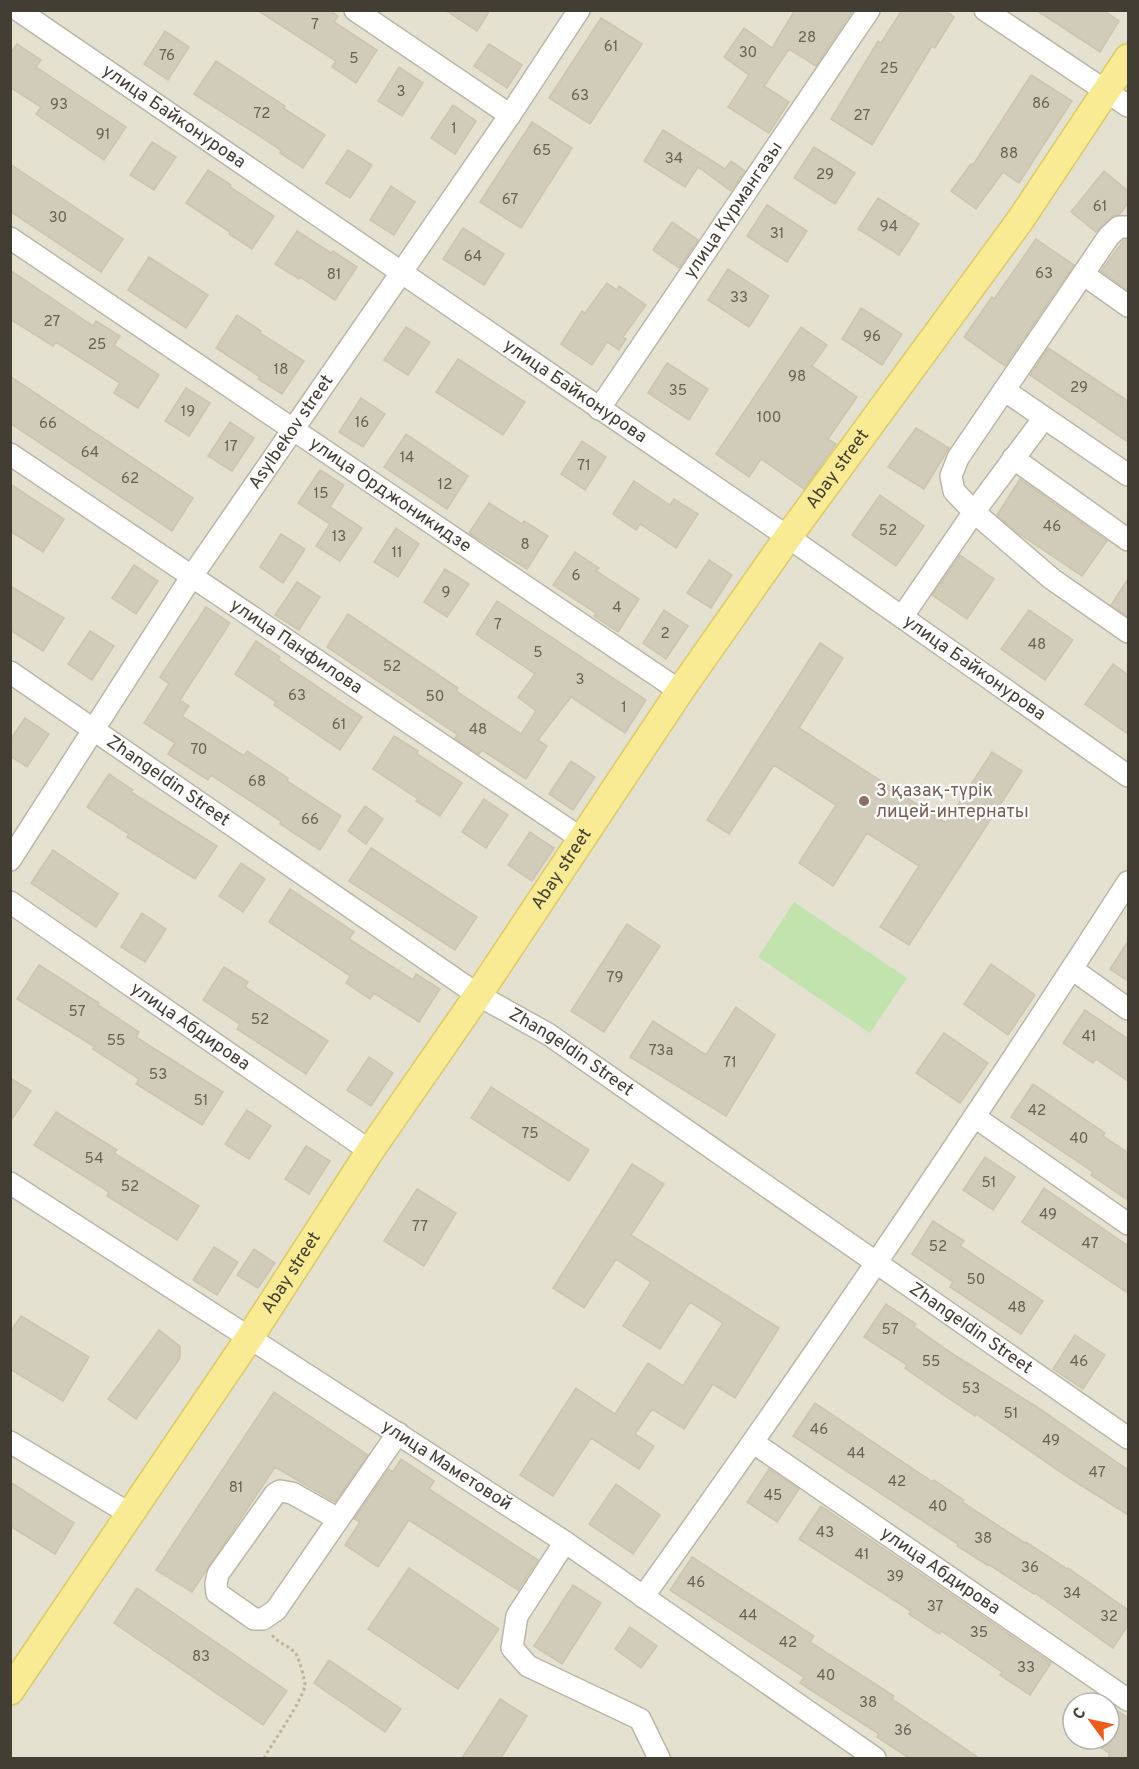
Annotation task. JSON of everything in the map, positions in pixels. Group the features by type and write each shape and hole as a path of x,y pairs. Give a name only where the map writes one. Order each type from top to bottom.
{"main road":[{"name":"Abay street","path":"10,1692 250,1337 370,1151 478,995 680,691 788,537 1021,219 1128,58"}],"street":[{"name":"улица Байконурова","path":"18,10 788,537 1128,776"},
{"path":"355,10 510,115"},
{"name":"Asylbekov street","path":"10,860 192,576 400,271 510,115 579,10"},
{"name":"улица Курмангазы","path":"599,409 869,10"},
{"path":"985,10 1128,106"},
{"path":"1128,227 1119,227 1109,236 958,458 951,476 954,491 974,512 1052,579 1128,632"},
{"name":"улица Орджоникидзе","path":"10,238 680,691"},
{"path":"1083,274 1128,306"},
{"path":"1004,390 1128,475"},
{"path":"902,616 1044,417"},
{"name":"улица Панфилова","path":"10,454 582,839"},
{"path":"1013,458 1128,540"},
{"name":"Zhangeldin Street","path":"10,672 478,995 548,1034 1128,1438"},
{"path":"643,1597 754,1443 975,1117 1128,882"},
{"name":"улица Абдирова","path":"10,902 370,1151"},
{"path":"1072,969 1128,1009"},
{"path":"975,1117 1128,1224"},
{"name":"улица Маметовой","path":"10,1183 565,1542 875,1758"},
{"path":"338,1519 292,1492 280,1491 275,1494 218,1574 217,1593 222,1599 254,1619 263,1619 276,1610 398,1433"},
{"path":"10,1442 130,1514"},
{"name":"улица Абдирова","path":"754,1443 1128,1700"},
{"path":"565,1542 517,1616 512,1648 528,1666 640,1719 659,1758"}],"path":[{"path":"264,1758 294,1709 305,1685 297,1655 274,1638 268,1627 270,1615"}],"shaded area":[{"path":"11,11 1128,11 1128,1758 11,1758"}],"green space":[{"path":"794,902 907,978 870,1033 758,957"}],"building":[{"path":"257,10 329,10 338,16 334,22 377,50 356,83 332,67 336,61"},
{"path":"445,10 490,10 477,31"},
{"path":"795,10 853,10 816,66 789,49 764,86 789,102 769,133 728,107 749,75 724,57 744,28 772,48"},
{"path":"902,10 944,10 954,17 935,48 932,46 872,145 831,119 878,41 881,43"},
{"path":"1036,10 1103,10 1119,21 1100,52"},
{"path":"601,18 642,44 590,124 549,98"},
{"path":"165,31 189,47 168,80 144,64"},
{"path":"17,44 41,60 36,67 126,127 104,160 36,114 41,107 10,87 10,54"},
{"path":"489,44 522,65 507,88 474,66"},
{"path":"216,61 325,135 303,168 280,153 281,150 194,94"},
{"path":"399,67 423,83 402,116 378,101"},
{"path":"1031,75 1072,101 1019,183 1003,172 976,209 951,191 971,164 973,165"},
{"path":"453,105 476,121 455,154 431,138"},
{"path":"532,122 572,148 521,228 480,202"},
{"path":"663,130 725,169 731,161 745,171 731,191 698,167 685,187 644,161"},
{"path":"152,142 176,157 154,190 130,175"},
{"path":"814,147 855,173 835,204 794,178"},
{"path":"348,150 372,165 350,198 326,183"},
{"path":"10,164 123,239 101,272 10,211"},
{"path":"208,170 274,216 252,249 186,203"},
{"path":"1104,171 1128,191 1128,203 1120,214 1110,218 1096,232 1071,212"},
{"path":"391,186 415,202 394,235 370,220"},
{"path":"878,198 919,224 899,255 858,229"},
{"path":"767,205 807,231 787,262 747,236"},
{"path":"672,222 698,240 679,268 653,250"},
{"path":"463,228 504,254 484,285 443,259"},
{"path":"297,231 357,267 335,300 275,264"},
{"path":"1036,239 1074,265 1005,366 964,337"},
{"path":"1124,240 1128,240 1128,291 1101,271"},
{"path":"149,257 208,295 186,328 128,290"},
{"path":"728,269 769,296 749,327 708,300"},
{"path":"10,270 93,326 96,321 120,336 114,345 159,375 138,408 114,393 120,383 56,342 53,346 10,319"},
{"path":"607,283 617,290 619,286 646,305 623,337 626,339 619,350 607,342 592,365 561,344 582,311 585,313"},
{"path":"861,308 902,334 882,365 842,339"},
{"path":"237,315 261,331 260,333 304,361 282,394 216,348"},
{"path":"406,327 430,342 408,375 384,360"},
{"path":"801,327 827,345 812,366 857,397 828,439 836,444 804,489 761,459 749,477 716,454"},
{"path":"1048,348 1128,401 1128,442 1030,375"},
{"path":"458,359 525,402 503,435 436,392"},
{"path":"667,363 708,389 689,420 648,393"},
{"path":"10,376 193,498 172,531 10,423"},
{"path":"186,388 210,403 189,436 165,421"},
{"path":"361,398 385,414 363,447 339,432"},
{"path":"230,422 254,438 232,471 208,456"},
{"path":"916,428 949,448 924,489 888,467"},
{"path":"406,434 468,476 447,509 384,467"},
{"path":"582,441 606,457 585,490 561,474"},
{"path":"320,470 344,485 330,507 362,528 340,561 316,546 330,524 298,503"},
{"path":"1020,479 1107,541 1082,576 1018,533 997,515"},
{"path":"634,481 670,505 674,499 698,514 676,548 640,524 636,530 613,514"},
{"path":"10,484 64,519 43,552 10,531"},
{"path":"880,495 924,526 896,566 852,535"},
{"path":"489,503 522,524 524,521 548,536 527,569 469,533"},
{"path":"396,528 419,544 398,577 374,562"},
{"path":"281,534 305,549 283,583 260,567"},
{"path":"575,552 599,568 596,571 639,599 618,632 594,616 596,613 553,585"},
{"path":"960,555 994,579 967,619 932,595"},
{"path":"709,560 732,575 711,608 687,593"},
{"path":"134,565 158,581 136,614 112,598"},
{"path":"445,569 469,584 447,617 424,602"},
{"path":"1128,579 1128,617 1111,605"},
{"path":"297,582 320,597 299,630 275,615"},
{"path":"10,586 64,618 43,651 10,630"},
{"path":"497,601 646,700 625,733 571,697 538,740 547,746 526,779 482,750 479,754 463,744 455,738 458,735 327,647 348,614 458,688 456,691 521,734 536,711 518,697 535,674 476,634"},
{"path":"206,607 230,623 180,700 189,706 182,716 244,756 247,751 288,778 287,781 341,816 320,850 211,775 208,780 168,754 175,743 144,723 169,684 160,677"},
{"path":"664,610 688,626 666,659 643,643"},
{"path":"1029,610 1073,640 1045,680 1001,649"},
{"path":"90,631 114,646 92,680 68,664"},
{"path":"256,641 280,657 278,660 362,717 340,750 274,705 276,702 235,674"},
{"path":"820,643 843,658 799,728 946,823 992,752 1022,771 909,945 880,927 919,866 867,833 833,886 799,863 836,805 774,765 729,834 707,820"},
{"path":"1113,664 1128,675 1128,734 1085,704"},
{"path":"25,718 49,734 27,767 10,756 10,740"},
{"path":"394,736 462,783 440,816 373,769"},
{"path":"571,761 595,777 573,810 549,794"},
{"path":"109,774 133,790 131,792 217,846 195,879 127,837 129,834 87,807"},
{"path":"484,799 508,815 486,848 462,832"},
{"path":"365,806 383,819 366,844 348,831"},
{"path":"530,832 554,848 532,881 508,865"},
{"path":"371,848 477,917 455,950 349,881"},
{"path":"53,850 118,894 96,927 31,883"},
{"path":"241,863 265,879 243,912 219,896"},
{"path":"290,889 354,932 349,939 413,980 416,974 440,989 419,1022 374,993 370,999 346,983 350,976 269,922"},
{"path":"142,913 166,929 145,962 121,947"},
{"path":"627,924 660,946 604,1032 571,1011"},
{"path":"1128,941 1128,981 1110,969"},
{"path":"991,964 1035,995 1008,1035 964,1004"},
{"path":"39,965 99,1003 98,1005 139,1032 136,1037 223,1092 202,1125 136,1084 139,1079 93,1049 95,1047 17,999"},
{"path":"224,967 248,982 245,987 328,1041 306,1074 237,1029 240,1024 203,1000"},
{"path":"736,1007 775,1035 726,1116 630,1057 653,1021 706,1055"},
{"path":"1085,1010 1128,1039 1128,1081 1096,1059 1093,1063 1063,1043"},
{"path":"944,1033 988,1063 960,1103 916,1073"},
{"path":"369,1057 393,1073 371,1106 347,1090"},
{"path":"10,1078 31,1091 10,1122"},
{"path":"1033,1084 1105,1133 1103,1136 1128,1153 1128,1200 1091,1175 1093,1172 1011,1117"},
{"path":"491,1087 589,1150 569,1181 471,1118"},
{"path":"247,1110 271,1126 249,1159 225,1144"},
{"path":"56,1112 117,1150 114,1153 199,1206 177,1240 107,1196 109,1192 34,1145"},
{"path":"306,1146 330,1161 309,1194 285,1179"},
{"path":"985,1157 1015,1177 993,1210 963,1190"},
{"path":"632,1164 664,1184 631,1235 779,1328 735,1398 713,1384 684,1429 652,1409 635,1434 654,1446 639,1469 591,1438 553,1496 520,1475 576,1388 615,1414 648,1363 683,1386 723,1323 690,1302 660,1349 623,1326 651,1282 616,1259 584,1308 553,1288"},
{"path":"1044,1188 1128,1246 1128,1293 1022,1222"},
{"path":"417,1189 456,1213 424,1266 384,1241"},
{"path":"933,1221 964,1241 960,1246 1043,1301 1021,1334 950,1287 953,1282 912,1254"},
{"path":"214,1247 238,1262 217,1295 193,1280"},
{"path":"254,1249 275,1263 258,1288 237,1275"},
{"path":"886,1304 916,1324 914,1327 956,1356 1037,1407 1128,1470 1128,1515 976,1414 975,1416 945,1396 905,1368 907,1365 864,1337"},
{"path":"21,1316 89,1357 63,1401 10,1369 10,1332"},
{"path":"159,1330 180,1346 180,1358 136,1419 108,1399"},
{"path":"1075,1335 1105,1355 1083,1389 1053,1369"},
{"path":"274,1392 368,1455 335,1502 275,1467 192,1592 156,1570"},
{"path":"815,1403 933,1482 934,1480 964,1500 962,1502 1068,1568 1128,1610 1128,1625 1113,1648 1035,1593 957,1546 958,1544 793,1436"},
{"path":"401,1459 434,1481 429,1489 538,1560 518,1590 409,1520 378,1567 345,1545 360,1522 354,1519 389,1469 393,1472"},
{"path":"769,1469 799,1489 777,1522 747,1502"},
{"path":"10,1482 74,1523 55,1554 10,1526"},
{"path":"616,1484 660,1515 633,1554 589,1524"},
{"path":"821,1506 1051,1663 1030,1695 1000,1675 1002,1672 941,1631 939,1634 909,1614 911,1611 799,1539"},
{"path":"692,1557 814,1636 810,1642 894,1696 892,1699 979,1758 909,1758 877,1737 879,1734 800,1683 804,1677 670,1590"},
{"path":"409,1568 499,1629 458,1689 368,1629"},
{"path":"573,1585 601,1603 562,1664 534,1646"},
{"path":"137,1588 287,1691 263,1725 114,1623"},
{"path":"630,1627 657,1646 641,1668 615,1649"},
{"path":"329,1660 401,1709 385,1732 314,1683"},
{"path":"500,1699 527,1716 501,1758 462,1758"},
{"path":"1121,1713 1128,1718 1128,1758 1109,1758 1109,1753 1106,1751 1121,1751"}],"place":[{"name":"3 қазақ-түрік лицей-интернаты","path":"864,801"}]}
